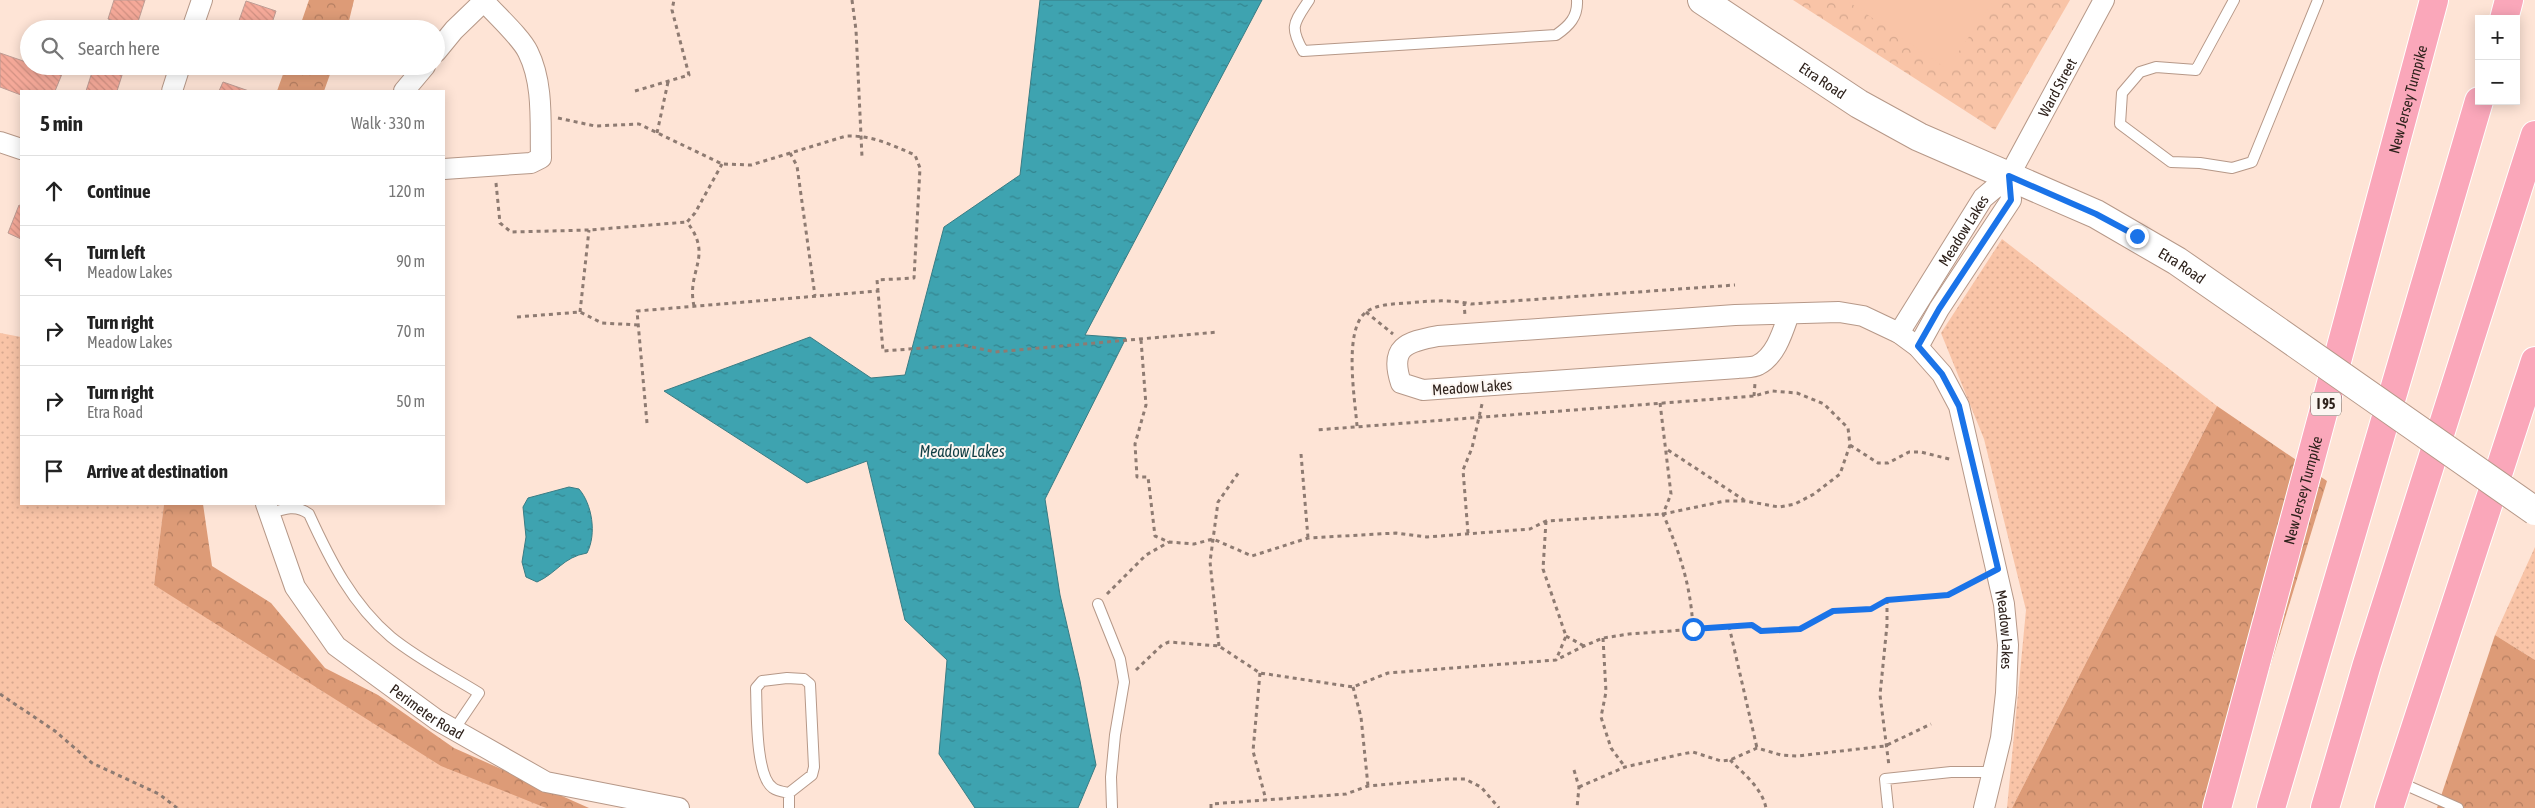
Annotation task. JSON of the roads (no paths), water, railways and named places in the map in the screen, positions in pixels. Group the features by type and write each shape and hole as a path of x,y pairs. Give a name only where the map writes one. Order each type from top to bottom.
{"highway":[{"path":"2424,38 2430,0"},
{"name":"New Jersey Turnpike","path":"2217,808 2434,0"},
{"path":"2502,15 2504,0"},
{"path":"2503,15 2509,0"},
{"path":"2272,808 2478,105"},
{"path":"2325,808 2367,664 2535,134"},
{"path":"2389,808 2535,362"}],"main road":[{"name":"Etra Road","path":"1702,0 1859,104 1919,137 2096,214 2137,236 2262,320 2535,511"}],"street":[{"path":"195,20 202,0"},
{"path":"445,41 484,0 528,50 535,71 540,114 541,158 531,163 445,169"},
{"name":"Ward Street","path":"2009,176 2104,0"},
{"path":"172,90 177,75"},
{"path":"405,90 417,75"},
{"path":"0,142 20,149"},
{"name":"Meadow Lakes","path":"1899,333 1983,198 2009,176"},
{"name":"Meadow Lakes","path":"1918,346 1939,309 2011,200 2009,176"},
{"name":"Meadow Lakes","path":"1789,314 1780,340 1758,366 1423,390 1401,383 1395,366 1399,354 1414,340 1438,336 1735,315 1839,312 1863,316 1899,333 1918,346 1942,374 1959,406 1973,458 2004,604 2008,645 2001,738 1984,808"},
{"name":"Perimeter Road","path":"267,509 295,587 336,646 437,720 546,782 679,808"}],"lane":[{"path":"1309,0 1294,23 1294,35 1303,51 1556,35 1567,27 1578,11 1577,0"},
{"path":"2234,0 2196,70 2156,67 2140,72 2122,93 2120,124 2171,162 2200,163 2232,168 2252,162 2318,0"},
{"path":"267,509 301,508 309,514 338,574 360,604 390,636 409,650 479,693 454,730"},
{"path":"1098,604 1120,659 1124,682 1114,743 1112,808"},
{"path":"804,679 810,684 812,694 814,767 812,775 789,793 772,788 766,778 760,756 756,688 762,681 804,679"},
{"path":"1888,808 1886,779 1951,772 1993,772"},
{"path":"2398,781 2458,808"},
{"path":"789,793 789,808"}],"water":[{"name":"Meadow Lakes","path":"1040,0 1262,0 1085,335 1126,338 1045,499 1060,595 1080,681 1096,765 1078,808 975,808 939,754 947,660 905,620 867,461 807,483 664,391 810,337 871,378 905,375 944,227 1020,175"},
{"path":"569,487 579,489 590,511 592,537 590,545 587,553 572,558 537,582 526,577 522,562 526,537 523,507 528,498"}]}
